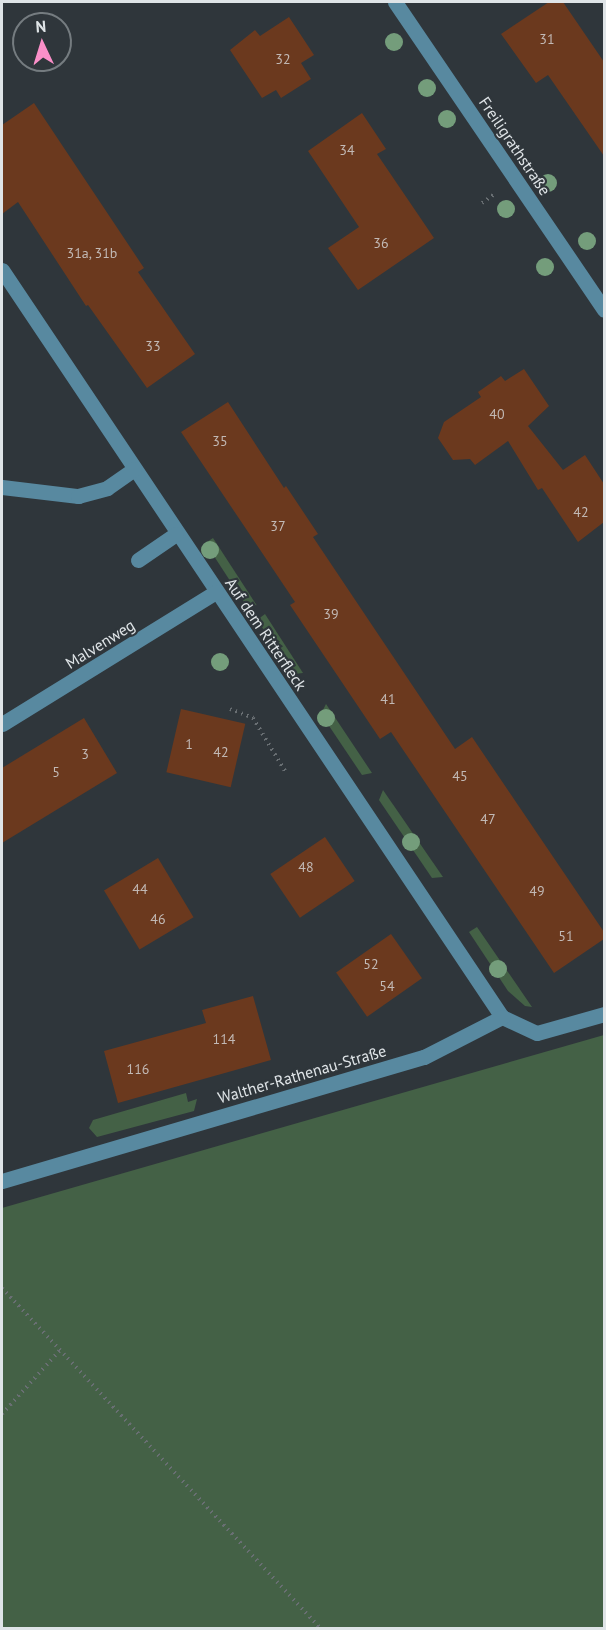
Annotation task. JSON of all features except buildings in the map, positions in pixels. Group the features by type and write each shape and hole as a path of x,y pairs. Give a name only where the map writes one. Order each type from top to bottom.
{"street":[{"name":"Freiligrathstraße","path":"395,2 604,310"},
{"name":"Auf dem Ritterfleck","path":"2,270 176,534 502,1017"},
{"path":"2,487 78,496 107,488 134,469"},
{"path":"138,560 176,534"},
{"name":"Malvenweg","path":"2,724 216,592"},
{"path":"502,1017 537,1033 604,1014"},
{"name":"Walther-Rathenau-Straße","path":"2,1181 424,1057 502,1017"}],"path":[{"path":"230,709 253,718 285,771"},
{"path":"2,1288 320,1629"},
{"path":"2,1414 60,1350"}],"green space":[{"path":"213,538 257,605 249,610 205,543"},
{"path":"265,614 303,673 294,674 257,620"},
{"path":"326,704 372,773 362,775 321,714"},
{"path":"383,790 443,877 432,878 379,800"},
{"path":"477,927 532,1007 525,1006 508,991 469,932"},
{"path":"604,1035 604,1628 2,1628 2,1208"},
{"path":"186,1093 188,1102 197,1099 194,1111 97,1137 89,1128 93,1120"}]}
